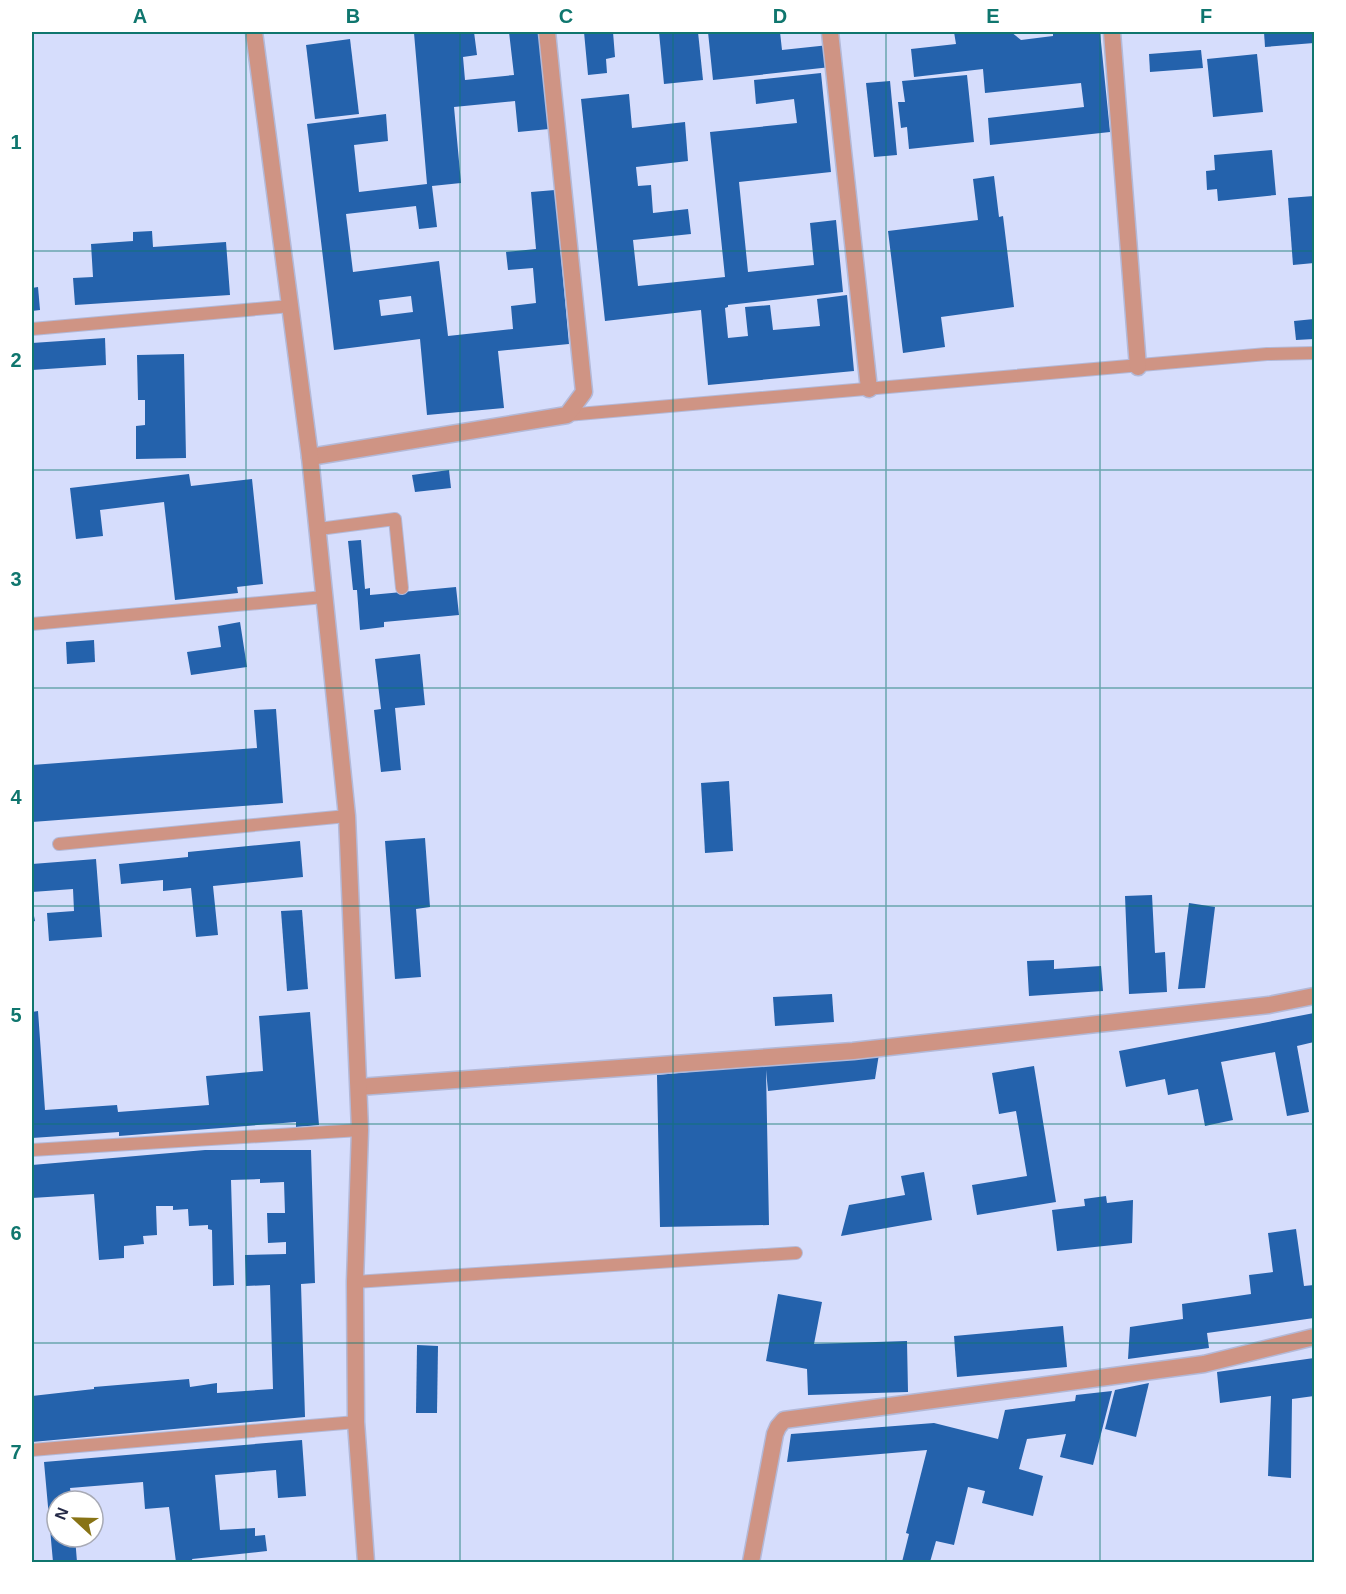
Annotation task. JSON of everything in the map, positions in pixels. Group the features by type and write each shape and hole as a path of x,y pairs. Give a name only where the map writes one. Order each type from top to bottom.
{"street":[{"path":"254,32 319,529 347,816 360,1130 355,1282 356,1422 366,1563"},
{"path":"310,457 567,415 584,392 547,32"},
{"path":"830,32 869,389"},
{"path":"1112,32 1138,367"},
{"path":"359,1087 853,1051 1269,1005 1314,996"},
{"path":"751,1563 775,1434 784,1420 1204,1364 1314,1337"}],"lane":[{"path":"32,329 291,306"},
{"path":"567,415 1267,354 1314,353"},
{"path":"319,529 395,519 402,588"},
{"path":"32,624 324,597"},
{"path":"59,844 347,816"},
{"path":"32,1150 360,1130"},
{"path":"355,1282 796,1254"},
{"path":"32,1450 356,1422"}],"building":[{"path":"474,32 477,55 463,57 465,80 514,75 509,32 539,32 549,129 518,132 515,101 454,107 461,183 432,186 437,227 419,229 416,206 346,214 353,272 439,261 448,336 513,329 511,306 536,303 533,268 508,270 506,252 536,249 531,192 555,190 569,344 498,351 504,408 427,415 420,339 334,350 307,124 386,114 388,141 354,145 359,192 427,184 414,33","holes":["411,296 413,312 381,316 379,300"]},
{"path":"584,32 613,32 615,57 606,59 607,73 588,75"},
{"path":"659,32 698,32 703,80 664,84"},
{"path":"708,32 780,32 782,50 829,45 831,67 713,80"},
{"path":"954,32 1011,32 1021,40 1053,36 1053,32 1100,32 1110,132 990,145 988,118 1084,107 1081,83 985,93 983,69 914,77 911,49 956,44"},
{"path":"1264,32 1314,32 1314,43 1265,47"},
{"path":"350,39 359,114 315,119 306,45"},
{"path":"1201,50 1203,68 1150,72 1149,54"},
{"path":"1257,54 1263,112 1213,117 1207,59"},
{"path":"821,73 831,172 739,182 748,272 814,265 810,223 836,220 843,292 728,305 725,308 728,338 748,336 745,307 770,305 773,330 820,326 817,299 847,295 854,371 708,385 701,310 605,321 581,99 629,94 632,128 685,122 688,161 636,167 638,186 651,185 653,213 688,209 691,234 633,240 638,286 725,277 710,132 797,123 794,99 756,104 754,80"},
{"path":"967,75 974,142 909,149 907,127 901,128 898,102 905,102 902,81"},
{"path":"890,81 897,155 874,157 866,83"},
{"path":"1272,150 1276,195 1218,201 1217,189 1207,190 1206,171 1215,170 1214,155"},
{"path":"994,176 999,217 1003,216 1014,307 941,317 945,347 903,353 888,231 978,220 973,179"},
{"path":"1314,196 1314,263 1293,265 1288,198"},
{"path":"152,231 153,247 226,242 230,295 75,305 73,278 93,277 91,244 133,241 133,232"},
{"path":"38,287 40,310 32,311 32,288"},
{"path":"1314,319 1314,339 1296,340 1294,321"},
{"path":"105,338 106,365 32,370 32,343"},
{"path":"184,354 186,458 136,459 136,426 145,425 145,400 138,400 137,355"},
{"path":"449,470 451,488 415,492 412,475"},
{"path":"189,474 191,486 252,479 263,584 237,587 238,593 175,600 164,502 100,510 103,536 76,539 70,488"},
{"path":"361,540 365,589 370,588 370,595 456,587 459,615 384,622 384,627 360,630 357,590 353,590 348,541"},
{"path":"240,622 247,667 191,675 187,652 221,647 218,626"},
{"path":"94,640 95,662 67,664 66,642"},
{"path":"420,654 425,705 395,708 401,770 381,772 374,710 381,709 375,659"},
{"path":"276,709 283,803 32,822 32,765 257,748 254,710"},
{"path":"729,781 733,851 705,853 701,783"},
{"path":"425,838 430,907 416,909 421,977 395,979 385,841"},
{"path":"300,841 303,877 213,886 218,935 196,937 191,888 163,891 163,880 121,884 119,864 188,857 188,852"},
{"path":"96,859 102,937 49,941 47,913 74,911 73,889 32,892 32,864"},
{"path":"1152,895 1155,953 1165,952 1167,992 1129,994 1125,896"},
{"path":"1189,903 1215,907 1205,988 1178,989"},
{"path":"32,906 35,921 32,922"},
{"path":"302,910 308,989 287,991 281,911"},
{"path":"1054,960 1054,969 1101,966 1103,991 1029,996 1027,961"},
{"path":"832,994 834,1022 775,1026 773,997"},
{"path":"38,1011 45,1110 117,1105 118,1112 209,1105 206,1076 263,1071 259,1016 310,1012 319,1125 296,1127 296,1122 119,1136 119,1132 32,1138 32,1012"},
{"path":"1314,1013 1314,1042 1297,1046 1309,1112 1287,1116 1275,1052 1221,1062 1233,1120 1205,1126 1198,1089 1168,1095 1165,1079 1126,1087 1119,1051"},
{"path":"879,1054 875,1079 768,1091 766,1070 769,1225 660,1227 657,1075"},
{"path":"1034,1066 1056,1202 977,1215 972,1185 1027,1176 1016,1111 999,1114 992,1073"},
{"path":"205,1150 311,1150 315,1283 301,1284 305,1417 32,1442 32,1396 94,1389 94,1387 189,1379 190,1387 217,1383 217,1393 273,1389 270,1285 246,1286 245,1255 286,1254 286,1242 268,1243 267,1213 285,1213 284,1182 260,1183 260,1179 231,1180 234,1285 213,1286 212,1230 208,1229 208,1225 189,1226 188,1209 173,1210 173,1206 156,1206 157,1235 143,1236 144,1244 124,1246 124,1258 99,1260 94,1194 32,1198 32,1165"},
{"path":"924,1172 932,1220 841,1236 849,1205 905,1195 901,1176"},
{"path":"1106,1196 1107,1203 1133,1200 1132,1243 1057,1251 1052,1210 1085,1206 1084,1199"},
{"path":"1296,1229 1304,1286 1314,1285 1314,1318 1207,1333 1209,1348 1128,1359 1130,1327 1183,1319 1182,1304 1251,1294 1249,1275 1273,1272 1268,1233"},
{"path":"778,1294 822,1302 814,1344 907,1341 908,1392 808,1395 807,1369 766,1361"},
{"path":"1063,1326 1067,1367 957,1377 954,1336"},
{"path":"417,1345 438,1346 437,1413 416,1413"},
{"path":"1314,1358 1314,1396 1292,1399 1291,1478 1268,1476 1271,1396 1220,1403 1217,1372"},
{"path":"1149,1383 1136,1437 1105,1429 1115,1390"},
{"path":"1112,1391 1093,1465 1060,1457 1066,1434 1027,1439 1019,1469 1043,1476 1033,1516 982,1503 985,1491 968,1487 954,1545 936,1541 930,1562 902,1562 909,1534 906,1533 927,1450 787,1462 791,1434 934,1423 998,1439 1005,1410 1075,1401 1076,1395"},
{"path":"302,1440 306,1496 278,1498 276,1470 215,1475 220,1530 255,1528 255,1536 265,1535 267,1551 192,1559 193,1562 176,1562 169,1507 145,1509 143,1482 46,1489 44,1462"},
{"path":"52,1549 76,1549 77,1562 53,1562"}]}
